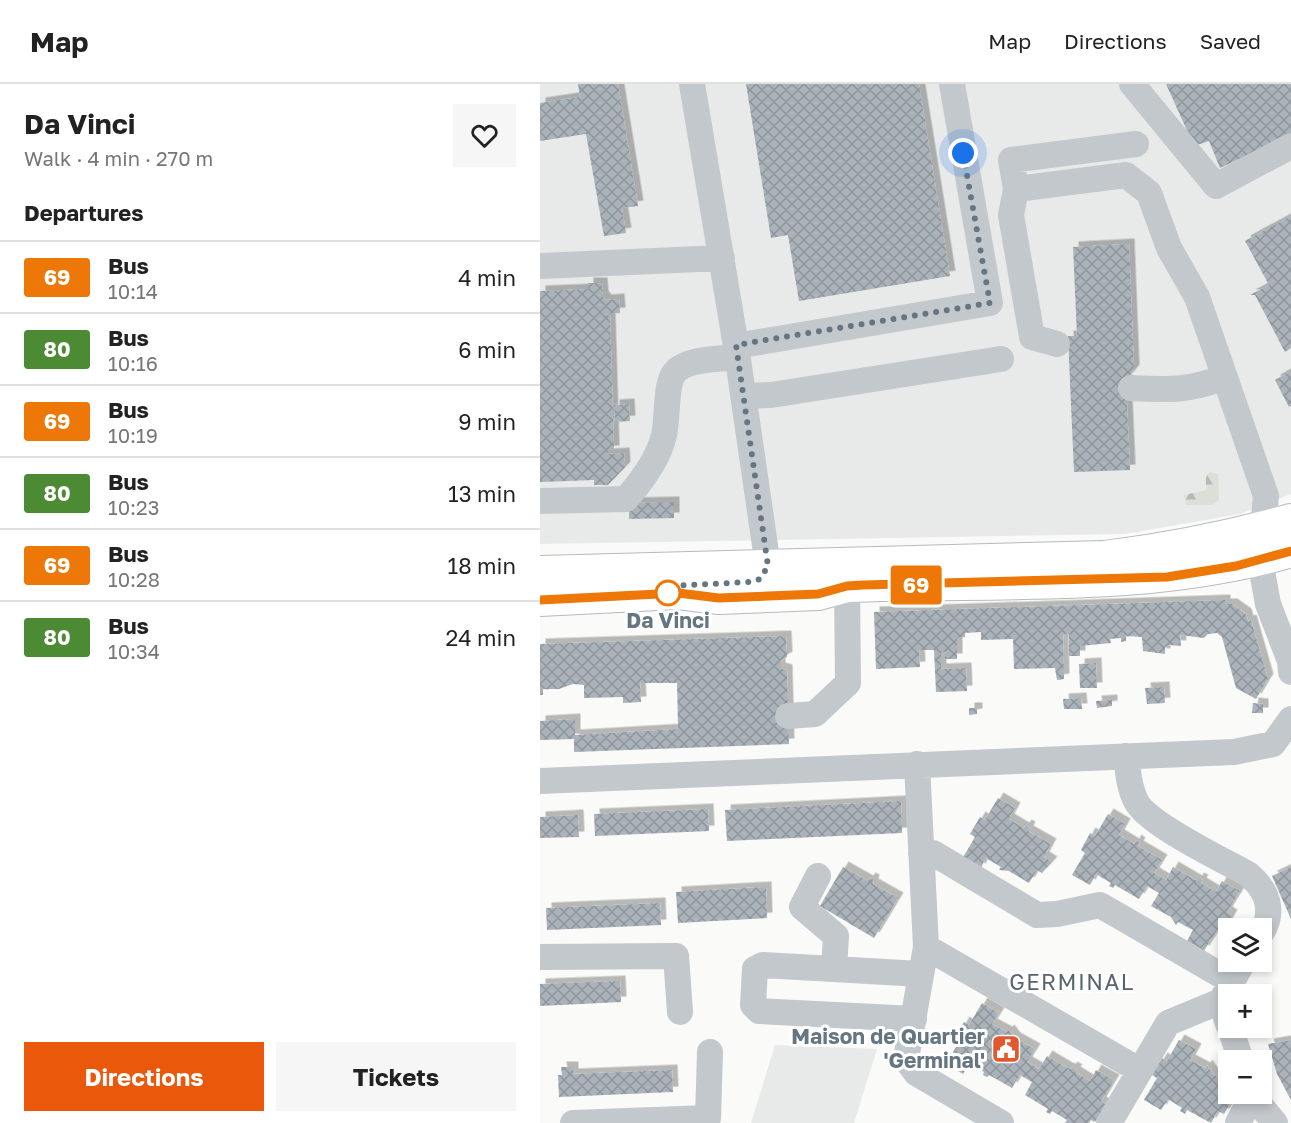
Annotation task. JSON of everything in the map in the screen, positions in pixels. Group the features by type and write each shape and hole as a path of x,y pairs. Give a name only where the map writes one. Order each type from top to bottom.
{"main road":[{"path":"540,573 1105,556 1171,549 1277,524"},
{"path":"540,600 678,593 719,598 818,594 847,586 1167,577 1213,571 1291,551"}],"street":[{"path":"636,595 648,589 669,586 750,582 760,579 768,566 737,351 692,84"},
{"path":"540,501 626,499 640,484 664,438 670,381 675,372 685,365 737,351 990,303 952,84"},
{"path":"1132,84 1216,186 1291,146"},
{"path":"1057,344 1032,337 1011,215 1016,189 1011,160 1128,145 1126,175"},
{"path":"1016,189 1126,175 1149,193 1169,248 1197,297 1277,524 1260,560 1268,604 1291,665"},
{"path":"540,266 722,258"},
{"path":"744,396 766,396 1001,359"},
{"path":"1131,388 1170,390 1196,388 1225,377"},
{"path":"768,566 794,581 837,581 847,586 848,683 815,714 788,716"},
{"path":"540,781 1234,752 1273,744 1291,719"},
{"path":"1126,756 1128,776 1136,802 1150,818 1248,874 1261,884 1269,905 1268,918"},
{"path":"917,764 926,947 906,1059 916,1073 1001,1123"},
{"path":"921,853 933,854 1037,915 1057,914 1100,905 1218,990"},
{"path":"818,876 802,907 836,936 834,969"},
{"path":"926,947 1139,1070"},
{"path":"540,957 676,956 680,1012"},
{"path":"914,1019 759,1011 753,1005 755,969 763,965 921,974"},
{"path":"1109,1123 1168,1023 1218,1004"},
{"path":"573,1123 708,1118 710,1052"},
{"path":"1126,1094 1130,1123"},
{"path":"1238,1123 1248,1104"},
{"path":"1259,1104 1275,1123"}],"shaded area":[{"path":"540,84 1291,84 1291,494 1240,514 1125,534 540,544"},
{"path":"775,1045 877,1049 854,1123 751,1123"}],"green space":[{"path":"1210,472 1218,474 1219,501 1211,505 1186,505 1184,495 1206,490 1206,476"}],"building":[{"path":"578,84 618,84 638,206 622,208 626,233 604,236 586,134 540,141 540,103 580,97"},
{"path":"746,84 919,84 950,276 799,301 788,235 771,238"},
{"path":"1166,84 1291,84 1291,135 1220,168 1209,141 1194,146"},
{"path":"1291,216 1291,348 1285,352 1255,295 1250,295 1269,285 1245,241"},
{"path":"1129,244 1134,370 1126,380 1130,470 1074,472 1068,336 1077,336 1073,247"},
{"path":"588,283 602,283 603,296 606,300 619,299 620,313 604,314 610,316 614,451 608,451 608,454 624,453 625,467 608,485 594,485 594,480 540,482 540,291 588,289"},
{"path":"1291,371 1291,406 1289,407 1275,380"},
{"path":"629,404 630,421 615,422 614,405"},
{"path":"674,502 674,518 629,519 629,503"},
{"path":"1225,600 1225,604 1232,604 1246,614 1248,621 1251,620 1268,679 1256,699 1236,688 1222,637 1217,633 1208,634 1204,638 1180,635 1181,646 1165,647 1165,654 1143,651 1142,637 1126,636 1126,641 1121,642 1121,638 1110,639 1111,643 1080,646 1080,656 1069,656 1069,634 1063,634 1064,679 1057,680 1055,668 1014,669 1013,639 981,640 981,632 965,633 965,637 957,638 957,659 945,659 945,652 941,653 941,669 966,668 967,691 936,692 934,650 919,650 920,667 876,669 874,612"},
{"path":"786,636 787,657 780,661 780,668 787,670 789,744 574,752 574,739 540,740 540,721 575,719 575,735 678,729 677,683 640,683 641,702 623,703 623,697 584,698 584,685 573,684 559,689 543,689 543,695 540,695 540,644"},
{"path":"1096,663 1097,688 1080,688 1079,664"},
{"path":"1164,687 1165,703 1147,704 1145,688"},
{"path":"1081,698 1082,709 1064,709 1063,699"},
{"path":"1112,700 1112,706 1097,708 1096,701"},
{"path":"1253,703 1263,704 1263,713 1252,713"},
{"path":"969,708 977,708 977,714 969,715"},
{"path":"998,798 1015,808 1009,819 1024,828 1026,825 1030,827 1028,831 1051,844 1044,857 1052,862 1042,873 1037,870 1029,883 1009,871 999,870 1001,867 986,858 980,869 962,859 975,837 970,834 980,817 985,820"},
{"path":"901,801 902,833 727,841 725,810"},
{"path":"708,809 709,831 595,836 594,814"},
{"path":"1108,814 1125,824 1119,835 1134,844 1136,840 1140,843 1138,846 1162,860 1154,873 1166,880 1173,867 1197,881 1198,878 1203,880 1201,883 1216,892 1222,881 1240,891 1227,912 1232,915 1230,918 1218,918 1218,931 1204,951 1187,941 1193,930 1178,922 1176,925 1171,917 1151,906 1159,893 1147,886 1139,899 1115,885 1113,888 1109,886 1111,883 1096,874 1090,885 1072,875 1085,853 1081,850 1090,833 1095,836"},
{"path":"578,815 579,837 540,838 540,817"},
{"path":"843,867 868,881 870,878 874,880 873,884 898,898 874,938 820,906"},
{"path":"1291,867 1291,919 1272,876"},
{"path":"766,887 767,918 678,923 676,892"},
{"path":"660,903 661,925 547,930 546,908"},
{"path":"620,981 621,1002 540,1006 540,984"},
{"path":"982,1003 999,1013 992,1024 1007,1032 1009,1030 1015,1038 1035,1049 1027,1062 1039,1069 1047,1056 1067,1068 1072,1067 1077,1070 1075,1072 1090,1081 1096,1070 1114,1080 1101,1102 1106,1105 1095,1122 1091,1120 1089,1123 1065,1123 1067,1120 1052,1111 1050,1114 1046,1112 1048,1109 1025,1095 1032,1082 1020,1075 1012,1088 989,1075 987,1077 983,1075 984,1072 970,1063 963,1074 946,1064 959,1042 954,1040 964,1022 969,1025"},
{"path":"1179,1040 1196,1049 1190,1060 1205,1068 1207,1065 1218,1077 1218,1104 1230,1104 1224,1114 1218,1111 1211,1123 1187,1110 1185,1114 1180,1111 1182,1108 1168,1099 1161,1110 1144,1100 1157,1078 1152,1075 1162,1058 1167,1061"},
{"path":"1291,1040 1291,1100 1277,1074 1272,1050 1270,1050 1268,1044"},
{"path":"561,1067 573,1067 573,1074 672,1070 673,1092 559,1097 558,1075 562,1075"}],"bus line":[{"name":"69","path":"540,600 678,593 719,598 818,594 847,586 863,585 1167,577 1213,571 1291,551"}],"place":[{"name":"Da Vinci","path":"668,593"},
{"name":"Maison de Quartier 'Germinal'","path":"1006,1049"}],"district":[{"name":"GERMINAL","path":"1072,982"}],"route":[{"path":"668,593 669,586 750,582 760,579 768,566 736,345 990,303 963,153"}]}
